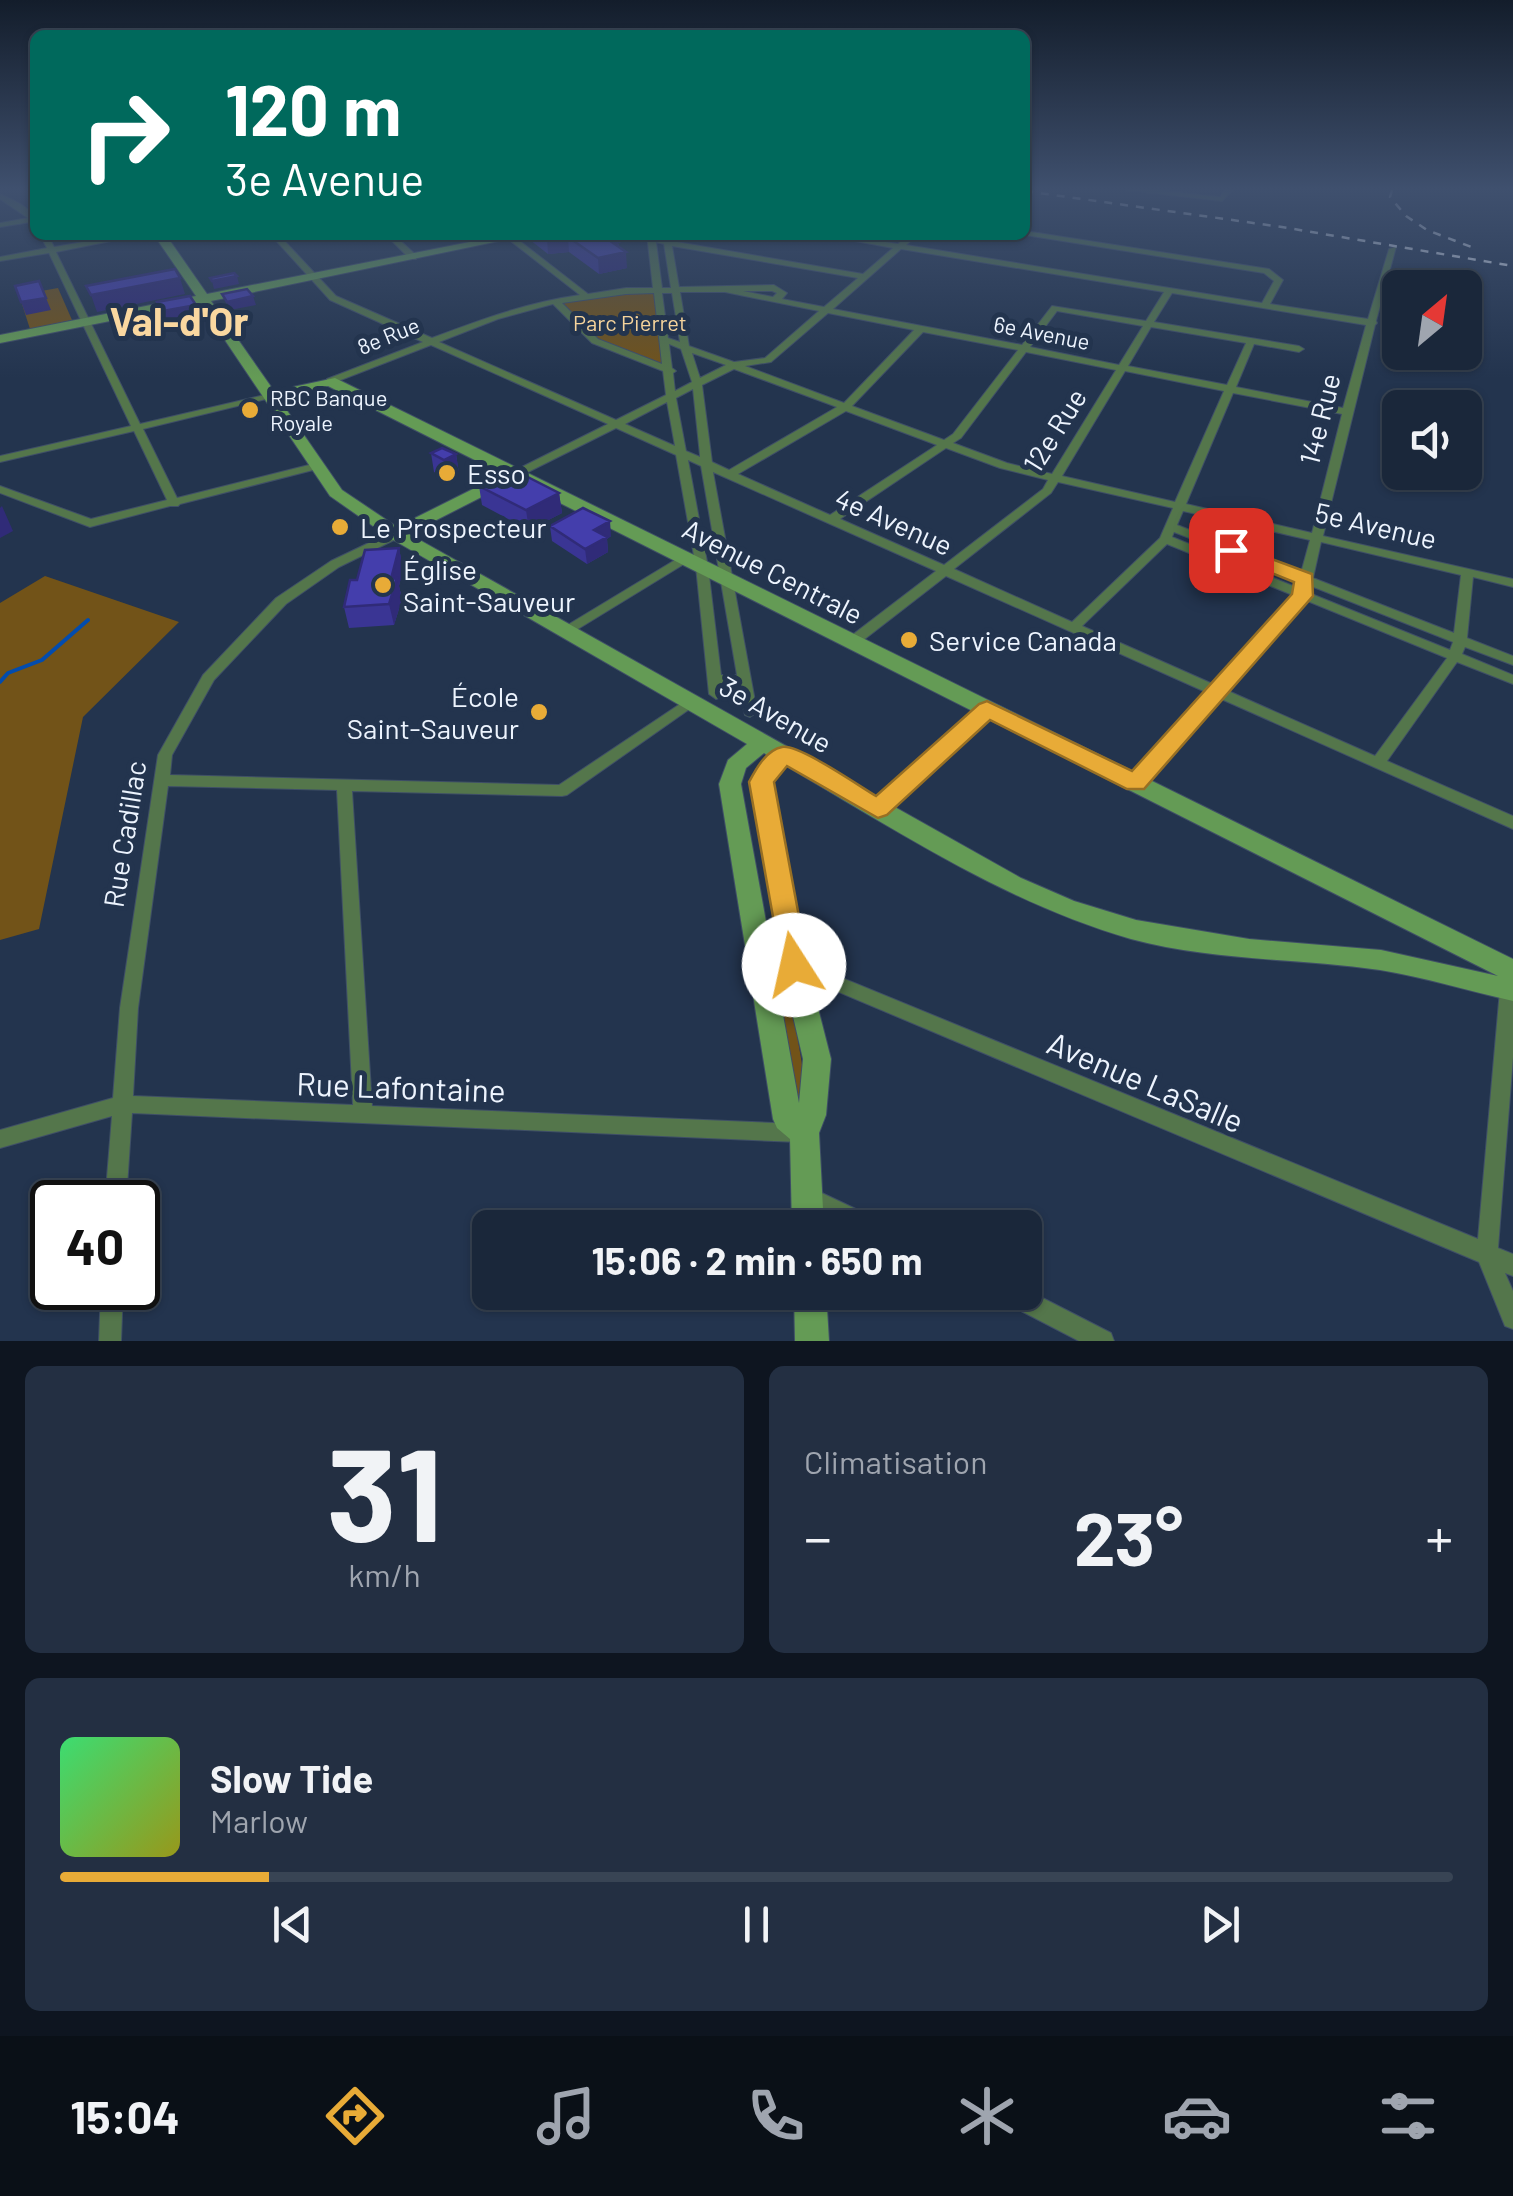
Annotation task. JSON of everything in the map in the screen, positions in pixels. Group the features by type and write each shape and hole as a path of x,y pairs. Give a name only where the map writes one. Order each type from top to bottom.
{"street":[{"path":"0,260 39,253"},
{"path":"53,253 174,504"},
{"name":"3e Avenue","path":"172,253 316,466 344,500 396,534 568,628 708,692 774,748 1012,885 1106,922 1249,950 1381,960 1512,982"},
{"name":"4e Avenue","path":"290,253 333,298 1513,823"},
{"path":"408,253 413,257"},
{"path":"0,339 434,253"},
{"path":"533,253 584,296"},
{"path":"653,253 671,396 683,455 708,692"},
{"path":"669,253 685,347 697,384 750,712"},
{"path":"741,253 866,277"},
{"path":"516,474 734,365 768,360 895,253"},
{"path":"926,253 1374,323"},
{"path":"1149,253 1266,271 1278,280 1265,305"},
{"name":"14e Rue","path":"1302,596 1360,360 1392,253"},
{"name":"12e Rue","path":"852,642 1036,500 1057,477 1170,289"},
{"name":"8e Rue","path":"1,457 330,381 495,317 555,301 657,290 730,291"},
{"name":"6e Avenue","path":"730,291 1347,412"},
{"path":"555,301 594,341 670,371"},
{"path":"830,520 956,436 1056,308 1299,349"},
{"path":"728,475 845,407 920,329"},
{"path":"666,340 994,462"},
{"path":"1074,627 1169,533 1251,341"},
{"name":"Avenue Centrale","path":"330,381 1136,783 1512,982"},
{"name":"5e Avenue","path":"994,462 1513,584"},
{"path":"0,489 90,523 316,466"},
{"name":"Rue Cadillac","path":"117,1180 130,1008 165,754 208,678 281,601 320,574 516,474"},
{"path":"1169,533 1305,578 1513,661"},
{"path":"1169,533 1302,596 1513,680"},
{"path":"568,628 694,563"},
{"path":"1377,764 1455,656 1467,572"},
{"path":"1136,783 1302,596"},
{"path":"160,780 562,791 708,692 745,680"},
{"path":"878,809 987,709"},
{"path":"774,748 736,764 730,784 787,1119 804,1134"},
{"path":"774,748 762,782 794,965 817,1059 812,1115 804,1134 807,1210"},
{"path":"344,785 363,1114"},
{"name":"Avenue LaSalle","path":"757,950 1513,1266"},
{"path":"1512,982 1488,1255 1513,1318"},
{"name":"Rue Lafontaine","path":"0,1139 122,1104 804,1134"},
{"path":"806,1196 835,1210"},
{"path":"110,1341 111,1310"},
{"path":"811,1310 812,1341"},
{"path":"1042,1310 1102,1341"}],"green space":[{"path":"58,288 72,320 30,329 19,295"},
{"name":"Parc Pierret","path":"657,289 671,371 595,341 555,301"},
{"path":"45,576 179,622 83,717 39,929 0,940 0,603"},
{"path":"775,986 785,987 790,993 808,1100 797,1109"}],"building":[{"path":"590,253 623,253 598,258"},
{"path":"175,269 180,278 91,295 86,286"},
{"path":"234,273 237,276 212,281 210,278"},
{"path":"39,281 46,298 21,302 15,286"},
{"path":"247,289 253,296 227,302 222,294"},
{"path":"190,296 196,305 163,311 157,302"},
{"path":"442,448 456,454 444,460 431,453"},
{"path":"512,469 559,493 526,510 479,486"},
{"path":"583,508 610,521 594,530 607,537 585,549 550,526"},
{"path":"399,548 391,579 397,578 389,604 344,607 350,580 357,580 365,550"}],"waterway":[{"path":"0,682 8,673 42,660 88,620"}],"railway":[{"path":"1434,253 1513,266"}],"place":[{"name":"RBC Banque Royale","path":"250,410"},
{"name":"Esso","path":"447,473"},
{"name":"Le Prospecteur","path":"340,527"},
{"name":"Église Saint-Sauveur","path":"383,585"},
{"name":"Service Canada","path":"909,640"},
{"name":"École Saint-Sauveur","path":"539,712"}],"district":[{"name":"Val-d'Or","path":"179,320"}],"route":[{"path":"794,965 762,782 772,766 785,754 878,809 987,709 1136,783 1302,596 1305,578 1231,550"}]}
